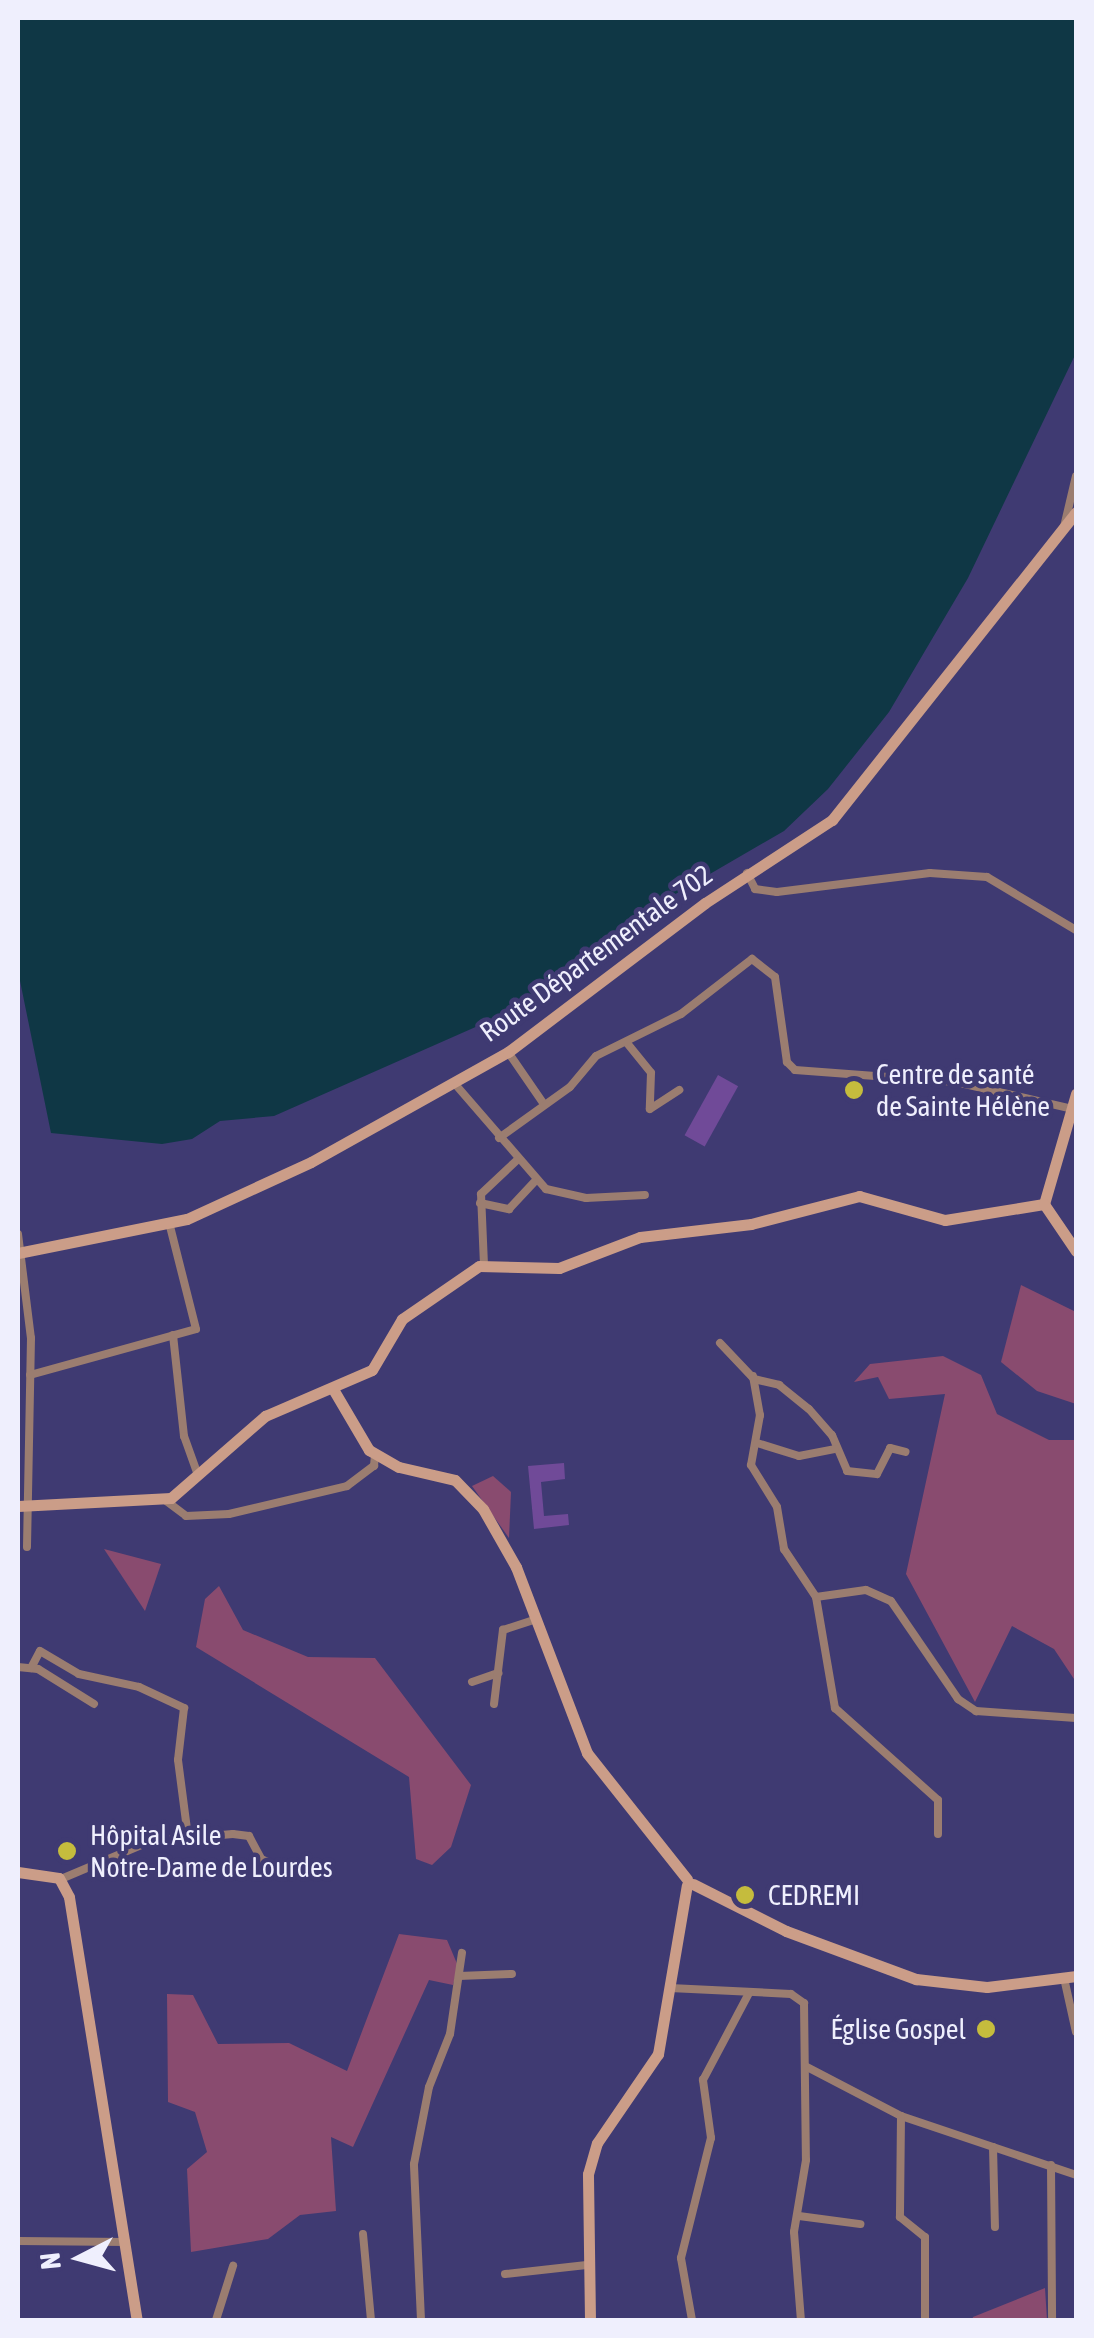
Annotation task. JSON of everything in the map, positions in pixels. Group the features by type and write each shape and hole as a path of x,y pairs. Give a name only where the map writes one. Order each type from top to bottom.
{"street":[{"path":"1064,526 1076,476"},
{"name":"Route Départementale 702","path":"19,1253 170,1226 455,1084 508,1052 747,873 810,839 872,778 996,604 1076,512"},
{"path":"747,873 756,889 777,892 930,873 987,877 1076,930"},
{"path":"499,1138 543,1103 570,1088 596,1056 681,1014 736,966 759,960 775,977 786,1062 795,1070 956,1082 1069,1108"},
{"path":"627,1043 651,1073 650,1108 678,1090"},
{"path":"508,1052 543,1103"},
{"path":"455,1084 534,1182 586,1198 645,1195"},
{"path":"1076,1094 1044,1204 1076,1252"},
{"path":"484,1266 480,1202 488,1181 516,1161"},
{"path":"480,1202 510,1209 534,1182"},
{"path":"22,1506 165,1500 266,1416 372,1370 402,1319 484,1266 559,1268 640,1237 752,1224 859,1196 945,1220 1044,1204"},
{"path":"30,1374 196,1329 170,1226"},
{"path":"18,1234 28,1301 30,1374 22,1506 27,1548"},
{"path":"18,1304 28,1301"},
{"path":"173,1335 184,1436 198,1474"},
{"path":"720,1343 753,1376 809,1410 832,1435 834,1449 847,1471 862,1477 882,1470 890,1448 906,1452"},
{"path":"753,1376 757,1443 751,1465 777,1508 784,1549 816,1597 836,1708 938,1800 938,1834"},
{"path":"334,1389 347,1424 375,1454 469,1491 503,1536 532,1621 598,1770 689,1882 786,1931 916,1980 987,1987 1070,1977 1076,2032"},
{"path":"757,1443 799,1456 834,1449"},
{"path":"165,1500 186,1516 228,1514 346,1486 374,1466 375,1454"},
{"path":"816,1597 866,1590 891,1600 958,1699 976,1711 1076,1718"},
{"path":"494,1704 503,1630 532,1621"},
{"path":"31,1668 40,1651 79,1674 139,1687 184,1708 178,1760 188,1837"},
{"path":"18,1667 31,1668 94,1704"},
{"path":"472,1682 498,1673"},
{"path":"18,1872 62,1880 130,1848 188,1837 250,1836 261,1859 293,1872"},
{"path":"62,1880 137,2320"},
{"path":"590,2320 587,2266 591,2161 652,2069 689,1882"},
{"path":"421,2320 414,2164 462,1953"},
{"path":"459,1976 512,1974"},
{"path":"670,1988 791,1994 804,2004 801,2320"},
{"path":"692,2320 681,2258 711,2138 702,2080 749,1993"},
{"path":"806,2067 901,2116 1076,2175"},
{"path":"901,2116 900,2217 925,2237 925,2320"},
{"path":"993,2148 995,2227"},
{"path":"1051,2165 1052,2320"},
{"path":"799,2216 860,2224"},
{"path":"363,2234 371,2320"},
{"path":"18,2242 126,2242"},
{"path":"216,2320 234,2266"},
{"path":"506,2274 587,2266"}],"shaded area":[{"path":"1021,1285 1076,1312 1076,1404 1037,1391 1001,1362"},
{"path":"943,1356 981,1375 997,1414 1049,1440 1076,1440 1076,1682 1054,1649 1012,1626 975,1702 906,1574 945,1394 889,1399 878,1377 854,1382 870,1364"},
{"path":"493,1476 511,1492 509,1538 472,1486"},
{"path":"104,1549 161,1564 145,1611"},
{"path":"219,1586 243,1630 308,1657 375,1658 471,1785 451,1847 432,1865 416,1859 409,1777 196,1647 205,1599"},
{"path":"399,1934 447,1940 458,1966 453,1985 429,1980 353,2147 331,2137 336,2211 300,2215 268,2239 191,2252 187,2169 207,2152 195,2112 168,2102 167,1994 193,1995 218,2044 289,2043 347,2071"},
{"path":"1045,2288 1047,2320 972,2320 973,2317"}],"water":[{"path":"18,18 1076,18 1076,353 968,578 889,712 828,789 784,831 648,910 505,1014 274,1116 220,1121 192,1139 162,1144 51,1133 18,971"}],"building":[{"path":"718,1075 738,1086 705,1146 685,1135"},
{"path":"564,1463 565,1479 541,1482 544,1516 568,1514 569,1525 534,1529 528,1466"}],"place":[{"name":"Centre de santé de Sainte Hélène","path":"854,1090"},
{"name":"Hôpital Asile Notre-Dame de Lourdes","path":"67,1851"},
{"name":"CEDREMI","path":"745,1895"},
{"name":"Église Gospel","path":"986,2029"}]}
